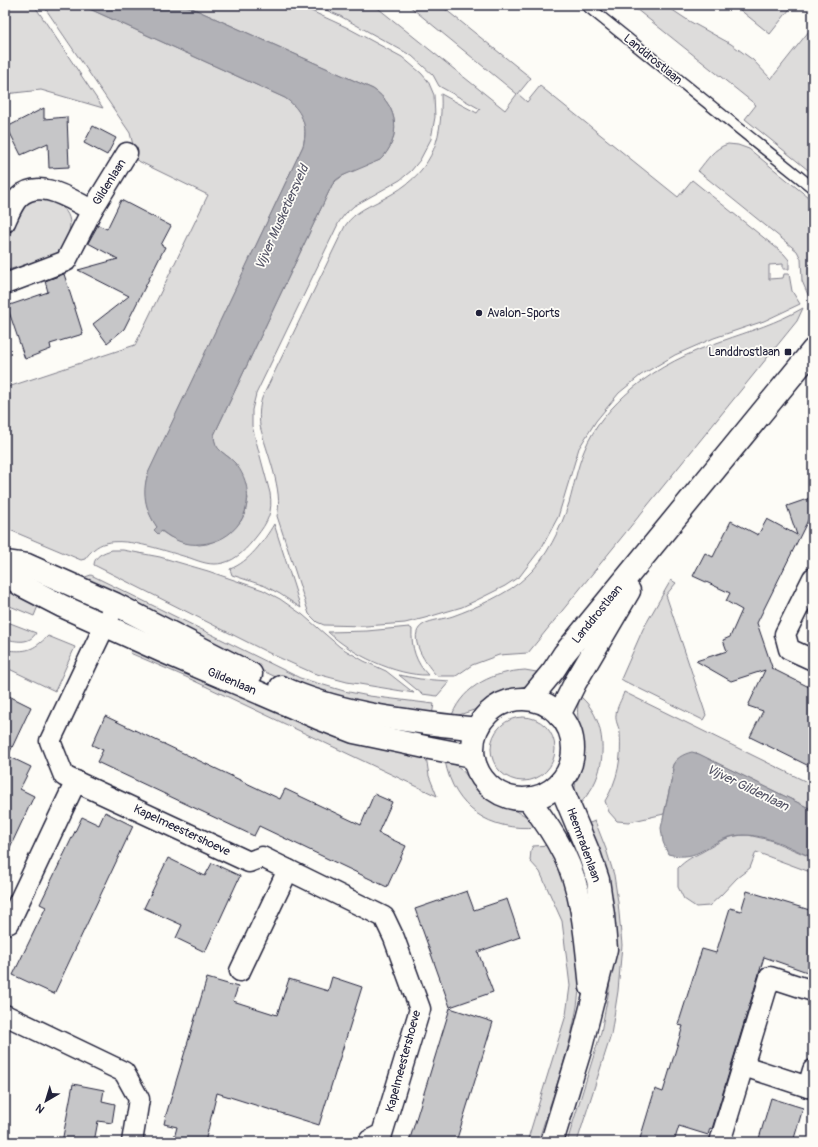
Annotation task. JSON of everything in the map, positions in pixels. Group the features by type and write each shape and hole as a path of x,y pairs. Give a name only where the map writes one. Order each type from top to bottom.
{"street":[{"name":"Gildenlaan","path":"5,284 66,261 92,210 127,153"},
{"name":"Gildenlaan","path":"5,222 13,206 20,197 30,191 43,188 92,210"},
{"name":"Landdrostlaan","path":"530,699 553,671 564,654 813,350"},
{"name":"Landdrostlaan","path":"559,715 578,677 666,530"},
{"name":"Gildenlaan","path":"5,562 27,565 115,604 237,668 291,691 331,705 392,718 476,729"},
{"name":"Gildenlaan","path":"5,573 21,585 105,626 318,718 354,732 472,756"},
{"path":"813,578 785,634 789,649 813,660"},
{"name":"Kapelmeestershoeve","path":"115,604 50,742 64,776 249,862 262,857 384,917 394,938 420,1009 382,1134 370,1140 370,1142"},
{"path":"516,699 530,699 546,704 559,715 568,727 573,741 573,757 568,771 560,784 546,795 529,800 516,800 503,796 482,780 472,756 473,742 476,729 483,718 492,709 504,702 516,699"},
{"path":"5,924 9,923 76,781"},
{"name":"Heemradenlaan","path":"552,1142 582,1047 606,950 604,915 600,892 590,856 560,784"},
{"name":"Heemradenlaan","path":"529,800 554,836 565,856 573,878 583,920 593,1002"},
{"path":"240,971 288,870"},
{"path":"720,1142 770,977 813,991"},
{"path":"5,1015 124,1072 139,1099 132,1142"},
{"path":"744,1066 811,1082"}],"lane":[{"name":"Landdrostlaan","path":"586,5 813,188"}],"shaded area":[{"path":"5,5 34,5 103,108 41,90 5,94"},
{"path":"43,5 81,5 285,98 296,108 303,119 305,131 303,146 147,476 145,490 146,503 150,515 157,527 154,530 158,534 161,531 170,537 199,545 207,544 230,533 241,521 245,513 248,498 231,459 218,449 215,444 214,435 332,185 342,176 380,160 387,152 392,142 394,123 388,104 382,96 373,89 185,5 298,5 346,27 402,57 428,81 434,95 435,117 431,139 420,160 411,171 400,180 354,206 339,222 256,394 252,410 252,426 270,493 271,506 269,516 253,541 241,553 233,559 219,564 206,563 148,546 125,542 106,543 100,545 91,551 85,559 81,560 5,528 5,388 135,345 208,195 130,157 133,145 130,133"},
{"path":"320,5 374,5 505,110 517,94 408,5 440,5 531,78 518,94 527,102 540,86 678,197 692,180 784,254 789,260 789,269 783,269 783,264 769,265 769,279 783,278 784,274 789,274 792,291 800,304 764,321 714,338 675,355 641,375 619,393 596,421 579,448 558,517 542,547 520,576 505,586 462,607 405,623 366,626 324,625 317,622 309,614 277,516 279,506 278,495 273,471 260,426 260,405 345,226 353,216 400,189 413,179 431,156 436,143 439,128 441,94 477,113 480,109 439,86 433,75 412,56 340,16 321,8"},
{"path":"631,5 665,5 689,21 731,44 753,60 771,79 813,26 813,174 745,119 756,105"},
{"path":"734,5 793,5 770,34"},
{"path":"728,144 738,145 749,149 813,201 813,293 809,297 802,281 801,259 797,251 698,171 715,151"},
{"path":"41,199 62,207 69,217 69,231 62,248 50,257 5,271 5,244 25,206 32,200"},
{"path":"803,308 797,321 528,653 499,655 472,665 456,676 437,676 428,666 420,651 416,636 418,629 424,624 453,616 502,594 520,582 534,569 547,552 562,523 579,464 588,442 604,417 618,402 642,381 663,367 686,355 773,322"},
{"path":"274,524 301,608 265,586 232,575 230,569 237,566 250,556 261,544"},
{"path":"112,550 123,550 160,557 208,571 263,590 280,599 303,615 340,647 364,661 386,671 414,693 347,682 313,673 269,653 94,565 94,562 98,557 103,553"},
{"path":"91,575 300,678 344,691 369,696 434,704 432,715 407,712 295,686 229,655 82,578"},
{"path":"671,580 676,583 666,595 706,715 703,720 621,679 643,629"},
{"path":"5,583 38,604 34,616 5,604"},
{"path":"5,621 36,633 33,637 26,641 5,639"},
{"path":"409,627 412,629 412,642 417,660 428,675 402,672 388,668 361,656 328,632 367,631"},
{"path":"48,636 75,647 55,691 5,667 5,650 19,651 33,648"},
{"path":"135,646 426,756 429,776 437,796 186,677 130,653"},
{"path":"525,670 542,673 529,685 499,693 474,710 453,717 452,715 457,705 464,696 481,682 491,677 513,671"},
{"path":"399,675 420,679 450,681 437,696 422,694"},
{"path":"624,692 813,785 813,810 696,753 678,759 673,764 672,768 674,768 664,814 629,822 617,821 609,812 605,801 616,777 620,760 620,733 616,715"},
{"path":"581,697 589,705 599,725 602,759 596,780 586,797 579,805 575,794 575,789 584,754 578,716"},
{"path":"517,717 529,717 546,726 553,737 555,749 553,761 546,772 529,781 517,781 505,776 496,767 491,755 491,743 496,731 505,722"},
{"path":"445,761 453,763 459,767 479,792 485,797 526,816 537,827 520,828 504,825 490,821 477,814 466,804 457,792 450,778"},
{"path":"595,821 614,875 618,902 622,945 618,991 611,1035 577,1142 567,1142 601,1032 609,990 613,946 587,824"},
{"path":"748,835 770,840 813,858 813,873 756,852 750,868 737,878 709,906 696,907 684,899 678,887 678,868 689,859 724,840 734,836"},
{"path":"551,845 559,864 572,907 579,952 580,974 572,1033 558,1080 538,1142 527,1142 566,1015 570,986 562,921 540,872 530,861 533,846"}],"water":[{"name":"Vijver Musketiersveld","path":"81,5 185,5 373,89 382,96 392,113 394,133 392,142 387,152 380,160 342,176 332,185 214,435 218,448 240,469 246,484 247,500 244,515 236,527 228,535 212,542 190,544 175,540 162,531 158,534 154,530 157,527 147,507 145,486 149,471 303,146 305,139 304,125 295,107 285,98"},
{"name":"Vijver Gildenlaan","path":"692,752 699,754 813,810 813,858 775,841 744,835 734,836 717,842 696,854 688,856 668,854 663,842 661,828 674,769 672,768 679,757"}],"building":[{"path":"44,108 44,119 67,117 69,167 49,168 48,143 21,155 7,127"},
{"path":"93,126 116,138 107,155 84,143"},
{"path":"121,200 171,226 161,245 165,247 124,329 107,343 93,324 129,296 78,270 118,259 88,243 98,225 107,229"},
{"path":"64,274 83,334 50,344 51,349 25,359 7,306 48,292 45,281"},
{"path":"813,497 813,510 757,623 772,667 771,668 813,689 813,768 750,737 763,711 748,706 765,670 731,681 696,661 727,651 723,640 730,637 742,610 726,601 730,593 693,576 705,553 713,557 731,521 758,535 767,519 797,535 787,506"},
{"path":"5,694 31,707 8,756 31,767 20,789 34,796 5,858"},
{"path":"105,716 280,799 285,789 361,825 374,794 392,802 378,833 406,846 387,887 259,826 254,836 97,762 103,750 92,745"},
{"path":"105,812 133,826 54,994 13,975 46,907 40,904 82,817 99,825"},
{"path":"168,858 205,876 212,863 240,876 205,952 176,938 182,925 144,908"},
{"path":"467,891 474,910 507,899 520,937 478,952 493,992 450,1007 415,909"},
{"path":"747,891 813,911 813,974 764,957 712,1129 710,1128 708,1135 679,1126 674,1142 639,1142 655,1089 663,1092 683,1026 678,1025 702,949 716,953 730,908 741,911"},
{"path":"332,977 362,987 319,1125 217,1093 205,1142 173,1142 177,1127 164,1124 207,978 238,987 233,1001 277,1015 289,979 328,991"},
{"path":"450,1008 493,1022 456,1142 409,1142"},
{"path":"73,1084 104,1090 102,1101 115,1104 112,1123 98,1121 94,1142 62,1142"},
{"path":"771,1098 803,1108 793,1142 758,1142"}],"place":[{"name":"Avalon-Sports","path":"479,313"},
{"name":"Landdrostlaan","path":"788,352"}]}
